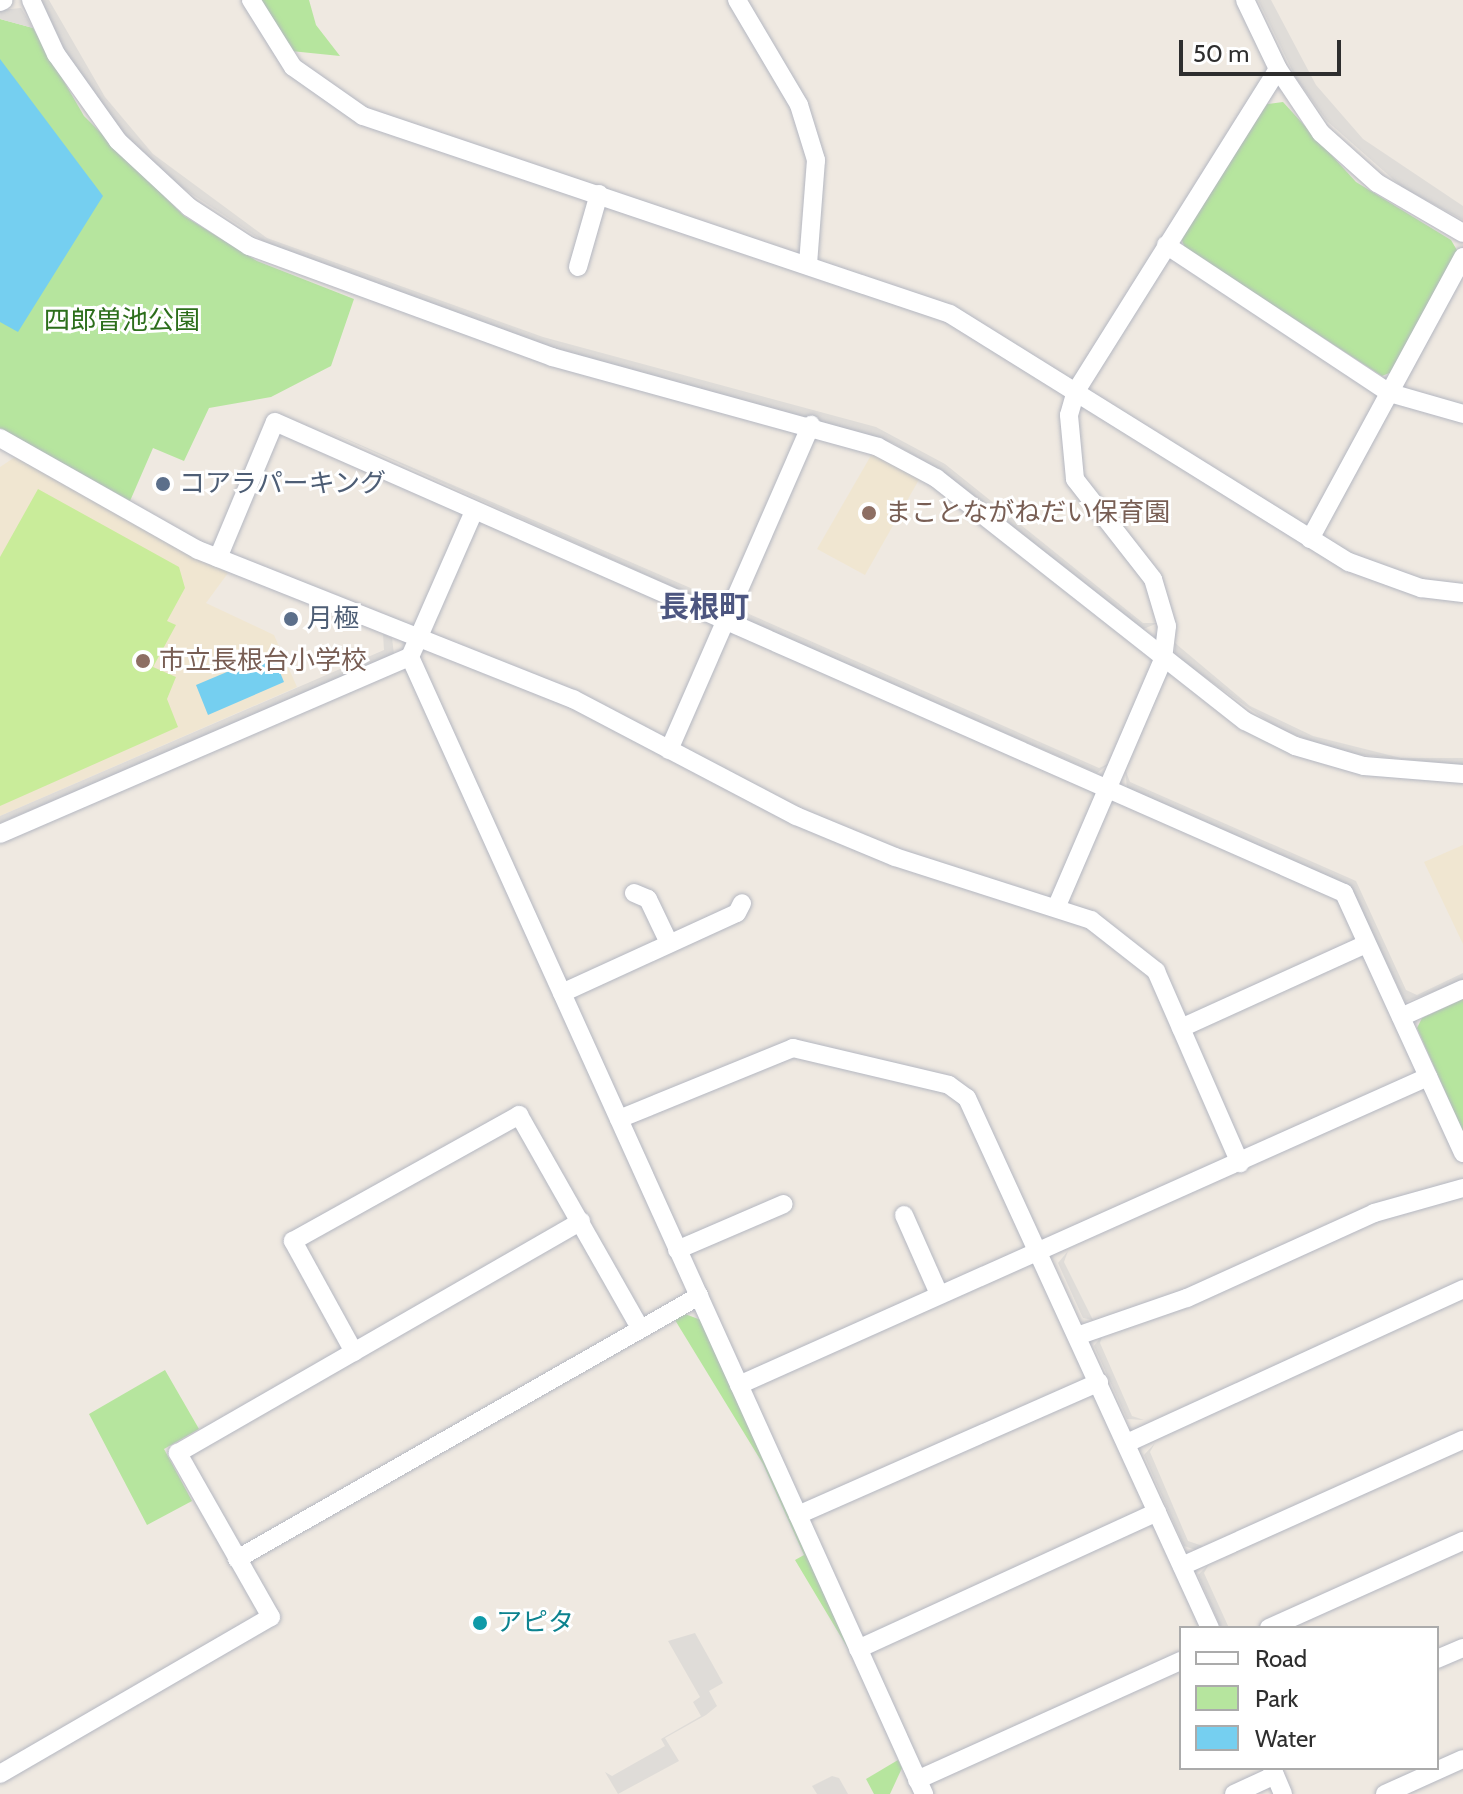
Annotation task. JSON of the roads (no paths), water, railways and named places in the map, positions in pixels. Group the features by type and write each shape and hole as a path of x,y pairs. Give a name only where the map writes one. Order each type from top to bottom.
{"street":[{"path":"31,0 56,54 118,141 189,207 249,246 552,357 811,425 878,447 936,478 1245,721 1295,746 1364,766 1463,774"},
{"path":"251,0 293,67 363,116 808,263 950,314 1310,539 1421,588 1463,593"},
{"path":"737,0 799,105 816,160 808,263"},
{"path":"1245,0 1278,69 1321,133 1350,160 1463,233"},
{"path":"1056,908 1163,659 1166,607 1153,579 1075,479 1066,436 1076,391 1278,69"},
{"path":"578,267 599,194"},
{"path":"1166,245 1390,393 1463,414"},
{"path":"1310,539 1463,257"},
{"path":"218,558 275,422 1344,893 1463,1153"},
{"path":"669,750 811,425"},
{"path":"1,442 218,558 414,649 573,699 669,750 895,857 1091,920 1156,971 1240,1163"},
{"path":"0,834 414,649 474,511"},
{"path":"414,649 562,993 920,1787 1179,1662"},
{"path":"634,893 648,899 669,943"},
{"path":"562,993 737,913 742,903"},
{"path":"1181,1028 1366,944"},
{"path":"1401,1017 1463,989"},
{"path":"619,1119 793,1048 949,1085 975,1106 1209,1626"},
{"path":"739,1385 1428,1077"},
{"path":"354,1352 293,1241 519,1115 640,1328"},
{"path":"1077,1336 1187,1298 1374,1213 1463,1188"},
{"path":"677,1250 784,1204"},
{"path":"904,1215 939,1294"},
{"path":"0,1774 271,1617 178,1453 581,1221"},
{"path":"1127,1443 1463,1289"},
{"path":"237,1559 699,1296"},
{"path":"798,1515 1099,1382"},
{"path":"1182,1566 1463,1440"},
{"path":"858,1649 1157,1512"},
{"path":"1273,1626 1463,1541"},
{"path":"1439,1658 1463,1648"},
{"path":"1439,1770 1463,1759"},
{"path":"1385,1794 1438,1770"},
{"path":"1234,1794 1273,1772 1283,1794"}],"water":[{"path":"0,59 103,196 18,332 0,322"},
{"path":"272,653 284,682 208,715 196,685"}],"place":[{"name":"コアラパーキング","path":"163,484"},
{"name":"まことながねだい保育園","path":"869,513"},
{"name":"月極","path":"291,619"},
{"name":"市立長根台小学校","path":"143,661"},
{"name":"アピタ","path":"480,1623"}],"district":[{"name":"長根町","path":"704,607"}],"park label":[{"name":"四郎曽池公園","path":"122,321"}]}
